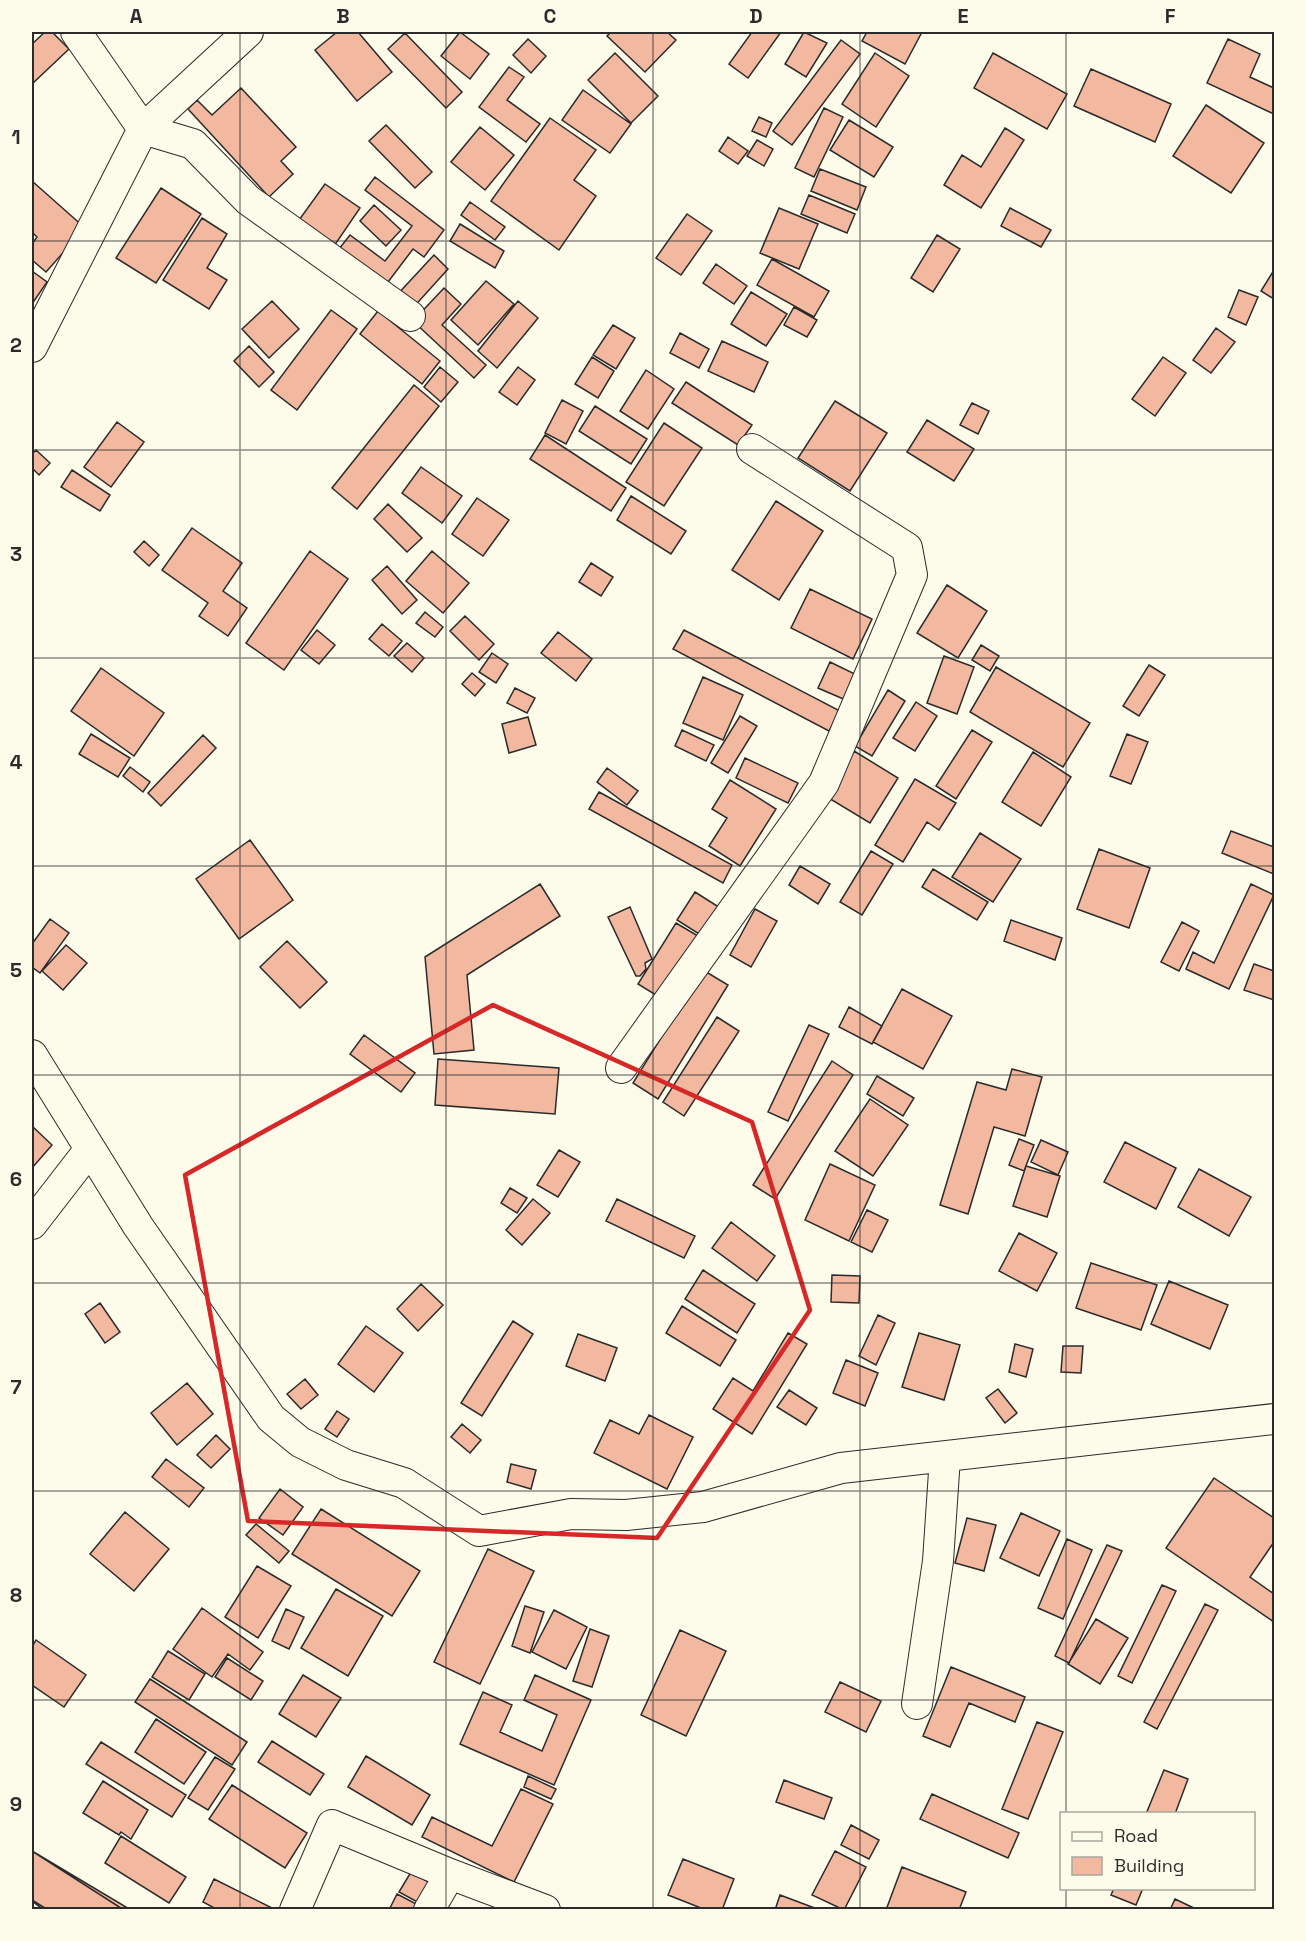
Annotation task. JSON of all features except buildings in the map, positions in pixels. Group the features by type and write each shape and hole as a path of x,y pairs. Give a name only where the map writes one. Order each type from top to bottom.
{"street":[{"path":"76,32 143,129 193,144 248,200 410,316"},
{"path":"32,347 143,129 248,32"},
{"path":"621,1068 824,783 912,574 907,548 752,449"},
{"path":"32,1055 138,1226 271,1418 300,1442 346,1465 404,1484 479,1532 571,1514 626,1515 703,1507 841,1468 1275,1419"},
{"path":"32,1224 90,1149"},
{"path":"917,1704 938,1560 945,1457"},
{"path":"295,1910 332,1825 450,1875 545,1910"},
{"path":"429,1910 450,1875"}],"highlighted area":[{"path":"493,1005 752,1122 810,1310 657,1538 248,1521 185,1175"}]}
